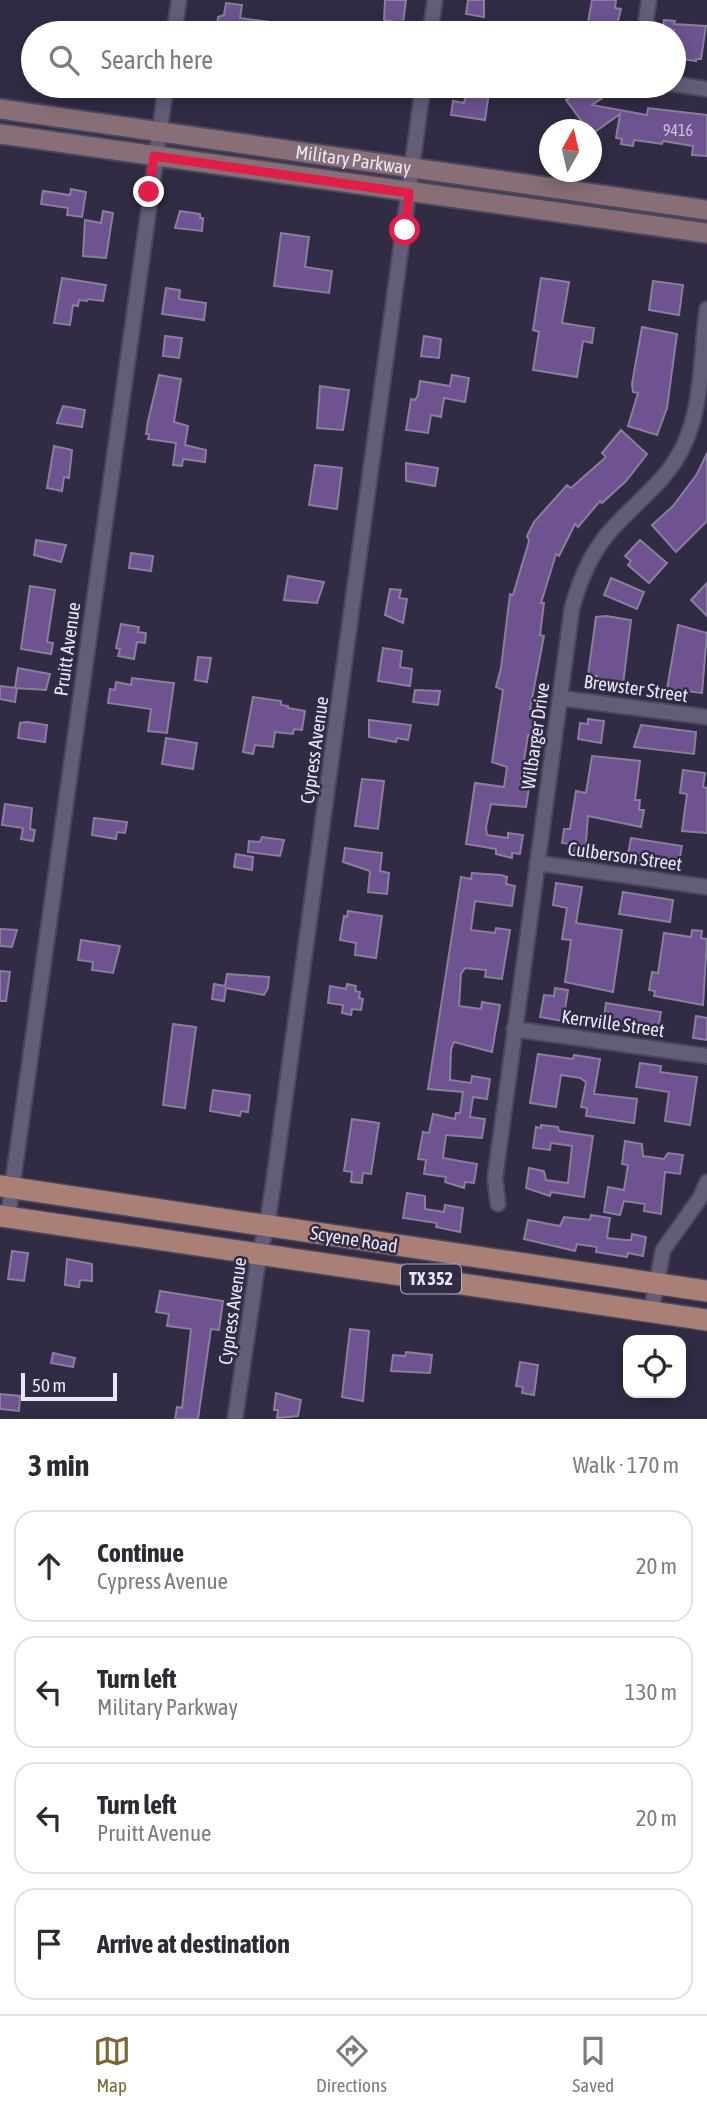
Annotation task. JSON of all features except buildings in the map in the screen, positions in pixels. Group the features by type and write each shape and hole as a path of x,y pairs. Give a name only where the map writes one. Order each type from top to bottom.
{"main road":[{"name":"Military Parkway","path":"0,109 707,210"},
{"name":"Military Parkway","path":"0,134 707,233"},
{"name":"Scyene Road","path":"6,1187 707,1291"},
{"name":"Scyene Road","path":"4,1216 707,1320"}],"street":[{"path":"176,21 179,0"},
{"path":"432,21 435,0"},
{"path":"646,21 649,0"},
{"path":"686,86 707,89"},
{"name":"Pruitt Avenue","path":"4,1216 6,1187 164,98"},
{"name":"Cypress Avenue","path":"235,1419 259,1254 267,1226 421,98"},
{"name":"Wilbarger Drive","path":"498,1204 495,1178 572,608 578,585 606,536 676,460 685,442 704,380 707,309"},
{"name":"Brewster Street","path":"560,698 707,717"},
{"name":"Culberson Street","path":"537,863 707,887"},
{"name":"Kerrville Street","path":"514,1029 707,1056"},
{"path":"652,1312 663,1251 701,1198 707,1182"}],"route":[{"path":"149,192 154,156 409,193 405,230"}]}
